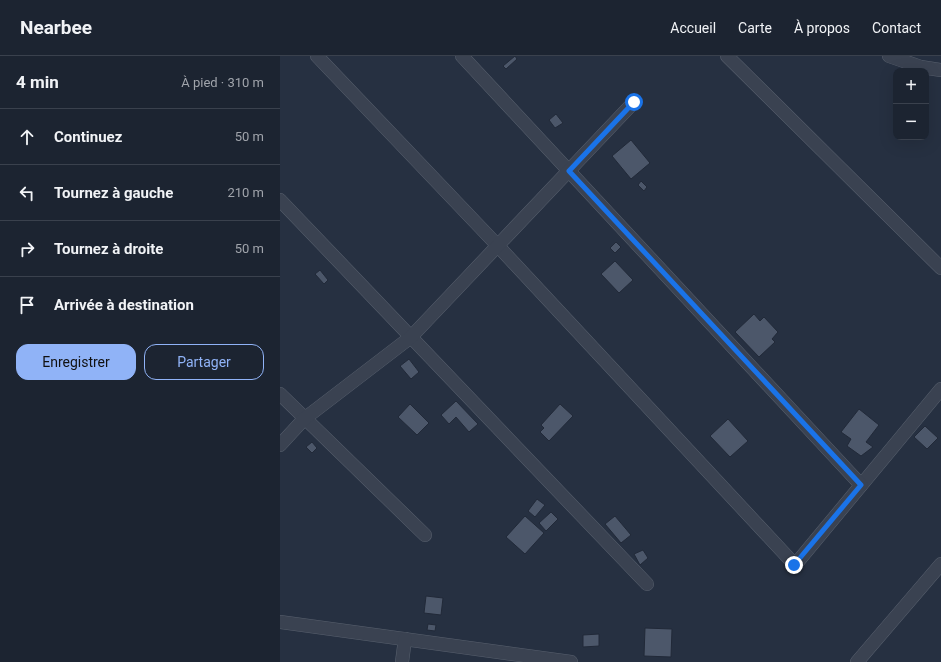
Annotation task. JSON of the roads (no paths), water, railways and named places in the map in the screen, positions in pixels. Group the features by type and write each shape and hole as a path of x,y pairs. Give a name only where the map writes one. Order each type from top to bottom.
{"street":[{"path":"317,56 498,246 794,565 941,390"},
{"path":"462,56 861,485"},
{"path":"728,56 941,268"},
{"path":"889,56 921,67 941,70"},
{"path":"280,445 304,420 411,336 634,102"},
{"path":"280,200 647,584"},
{"path":"280,394 304,420 425,535"},
{"path":"857,662 941,564"},
{"path":"280,622 571,662"},
{"path":"402,662 405,640"}]}
